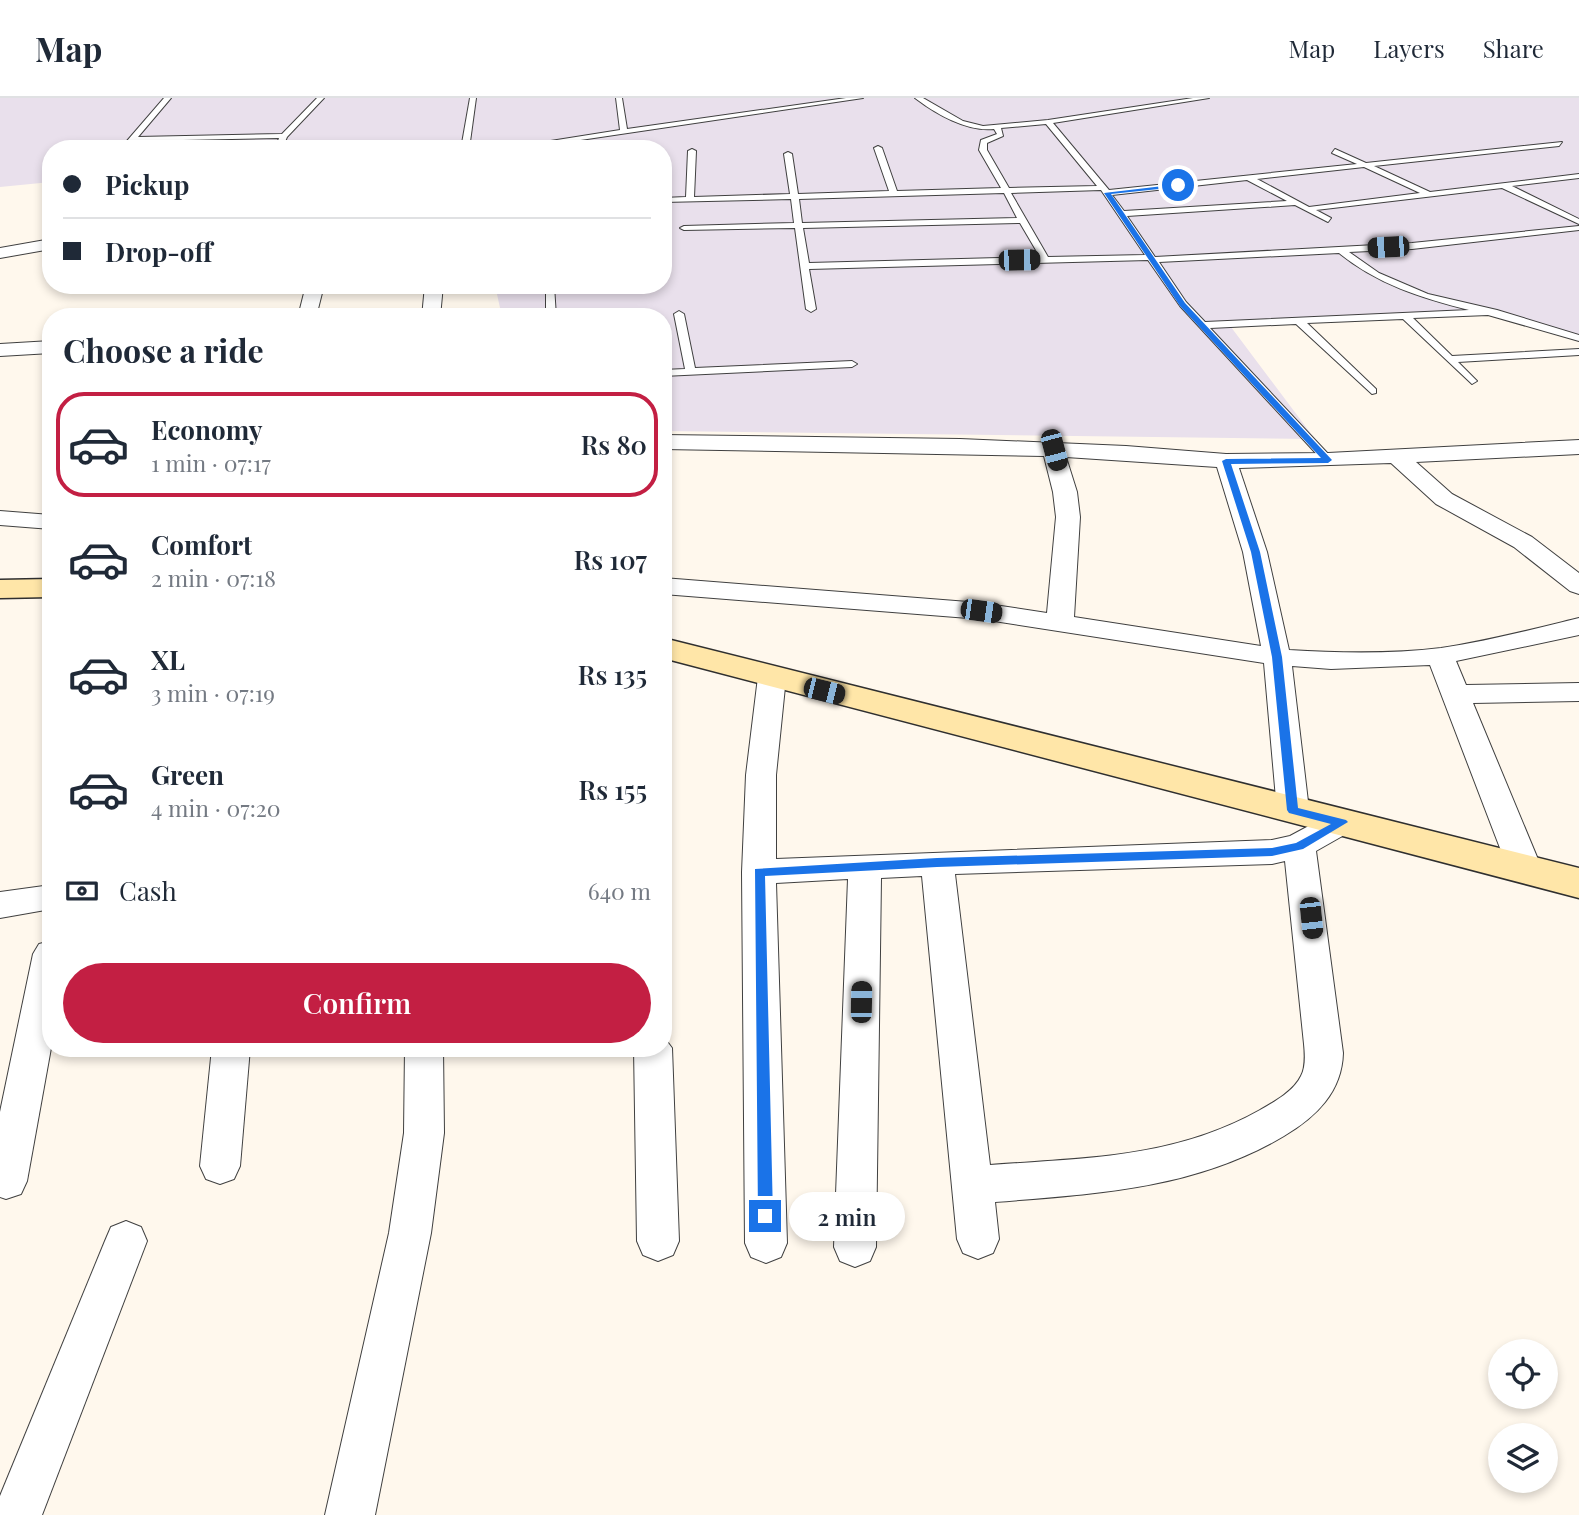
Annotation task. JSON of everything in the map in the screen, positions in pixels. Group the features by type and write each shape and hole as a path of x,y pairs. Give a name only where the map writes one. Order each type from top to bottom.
{"street":[{"path":"0,253 42,246"},
{"path":"0,350 42,348"},
{"path":"672,442 960,446 1226,461 1328,460 1579,447"},
{"path":"1054,450 1065,492 1068,517 1060,621"},
{"path":"1396,456 1444,499 1523,542 1579,586"},
{"path":"972,1185 1153,1170 1202,1157 1259,1133 1304,1102 1321,1077 1323,1045 1311,918 1296,828 1277,657 1255,552 1226,461"},
{"path":"0,518 42,521"},
{"path":"672,587 981,611 1060,621 1277,657 1331,661 1440,656 1552,634 1579,626"},
{"path":"0,589 42,588"},
{"path":"672,650 1296,828 1342,822 1579,883"},
{"path":"1440,656 1525,869"},
{"path":"766,1243 759,872 761,775 772,677"},
{"path":"1455,694 1579,692"},
{"path":"759,872 1107,856 1272,852 1296,828"},
{"path":"937,863 978,1239"},
{"path":"855,1247 865,866"},
{"path":"0,905 42,898"},
{"path":"6,1181 42,999"},
{"path":"220,1167 230,1057"},
{"path":"350,1515 410,1233 424,1133 424,1057"},
{"path":"653,1057 658,1241"},
{"path":"17,1515 126,1241"}],"lane":[{"path":"132,139 168,98"},
{"path":"282,140 321,98"},
{"path":"466,140 473,98"},
{"path":"619,98 624,132"},
{"path":"766,98 771,110"},
{"path":"567,140 860,98"},
{"path":"918,98 972,126 998,128 1206,98"},
{"path":"1048,122 1105,190 1183,304 1328,460"},
{"path":"998,128 1001,135 982,145 1005,191 1045,259"},
{"path":"132,139 284,136"},
{"path":"672,200 1105,190 1369,166 1559,144"},
{"path":"878,148 894,194"},
{"path":"1335,151 1428,194"},
{"path":"690,199 692,152"},
{"path":"788,154 811,309"},
{"path":"1308,209 1579,176"},
{"path":"1249,178 1328,220"},
{"path":"1503,185 1579,225"},
{"path":"1122,214 1296,203"},
{"path":"684,228 1023,220"},
{"path":"805,265 1152,258 1340,250 1412,246 1579,225"},
{"path":"1340,250 1376,275 1400,285 1528,320 1579,338"},
{"path":"1203,325 1494,312"},
{"path":"679,314 691,372"},
{"path":"1405,316 1472,382"},
{"path":"1299,321 1372,391"},
{"path":"1449,359 1579,352"},
{"path":"672,373 852,364"}],"shaded area":[{"path":"0,98 1579,98 1579,341 1489,311 1228,323 1315,439 672,431 672,308 500,308 497,294 672,294 672,140 42,140 42,183 0,187"}],"route":[{"path":"765,1216 759,872 1107,856 1272,852 1299,846 1342,822 1293,810 1277,657 1255,552 1226,461 1328,460 1183,304 1107,193 1178,185"}]}
